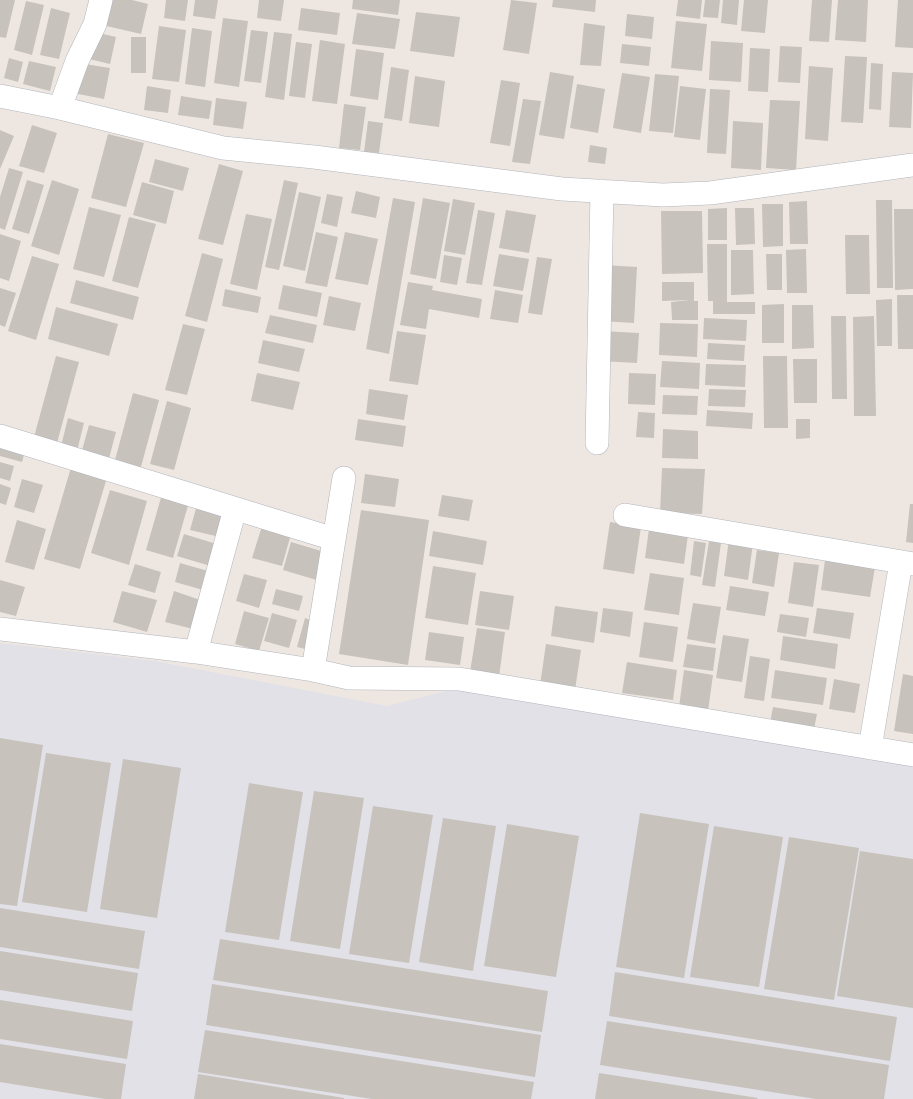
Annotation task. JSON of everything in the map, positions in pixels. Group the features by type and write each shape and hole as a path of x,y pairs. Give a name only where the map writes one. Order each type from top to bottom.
{"street":[{"path":"60,108 101,0"},
{"path":"0,96 223,148 562,189 663,195 710,193 913,165"},
{"path":"597,443 602,191"},
{"path":"0,436 334,540"},
{"path":"313,670 344,478"},
{"path":"196,652 235,509"},
{"path":"625,515 907,563 870,748"},
{"path":"0,629 196,652 349,678 459,678 913,755"}],"shaded area":[{"path":"0,643 155,661 387,706 458,688 913,762 913,1099 0,1099"}],"building":[{"path":"0,0 15,0 6,38 0,37"},
{"path":"104,0 132,0 148,4 141,34 98,24"},
{"path":"166,0 188,0 185,21 164,18"},
{"path":"195,0 218,0 215,19 193,16"},
{"path":"259,0 284,0 281,21 257,18"},
{"path":"353,0 400,0 398,15 352,9"},
{"path":"511,0 537,3 529,54 503,50"},
{"path":"553,0 596,0 595,12 552,7"},
{"path":"678,0 702,0 700,19 676,16"},
{"path":"705,0 720,0 718,18 703,17"},
{"path":"723,0 739,0 737,25 721,23"},
{"path":"744,0 768,0 765,33 741,31"},
{"path":"812,0 832,0 829,42 809,41"},
{"path":"838,0 868,0 866,42 835,40"},
{"path":"898,0 913,0 913,48 895,47"},
{"path":"26,1 44,5 32,55 14,50"},
{"path":"51,8 70,13 59,59 40,55"},
{"path":"301,8 340,13 337,35 298,30"},
{"path":"416,12 460,17 454,57 410,51"},
{"path":"357,13 400,19 395,49 352,44"},
{"path":"627,14 654,17 652,39 625,36"},
{"path":"223,18 248,21 239,87 214,83"},
{"path":"676,21 707,24 702,71 671,68"},
{"path":"584,23 605,26 601,66 580,65"},
{"path":"159,26 186,30 179,82 152,79"},
{"path":"192,28 212,31 205,87 185,84"},
{"path":"251,30 268,32 261,83 244,81"},
{"path":"95,32 116,37 110,64 89,59"},
{"path":"274,32 292,34 284,100 265,97"},
{"path":"131,37 146,37 146,73 131,73"},
{"path":"320,40 345,44 337,104 312,101"},
{"path":"711,41 743,43 741,82 709,80"},
{"path":"296,42 312,44 305,98 289,96"},
{"path":"622,44 651,47 649,66 620,63"},
{"path":"780,46 802,47 800,83 778,82"},
{"path":"750,48 770,49 768,92 748,91"},
{"path":"356,49 384,53 378,100 350,96"},
{"path":"845,56 867,57 863,123 841,122"},
{"path":"9,58 23,62 18,82 4,78"},
{"path":"29,61 56,67 50,91 23,84"},
{"path":"78,63 110,68 104,99 73,93"},
{"path":"871,63 883,64 881,110 869,109"},
{"path":"809,66 833,68 828,141 805,139"},
{"path":"391,67 409,70 402,121 384,118"},
{"path":"550,72 574,76 564,139 539,135"},
{"path":"892,72 913,73 911,128 889,127"},
{"path":"622,73 650,77 641,133 613,128"},
{"path":"655,74 679,76 673,133 649,131"},
{"path":"415,76 445,81 439,127 409,123"},
{"path":"501,80 520,83 510,146 490,143"},
{"path":"577,84 605,89 598,133 570,128"},
{"path":"147,86 171,90 168,113 144,110"},
{"path":"680,86 706,89 700,140 674,137"},
{"path":"710,89 730,90 726,154 707,153"},
{"path":"181,96 212,101 209,119 178,115"},
{"path":"216,98 247,102 243,129 213,125"},
{"path":"523,99 541,101 530,164 512,162"},
{"path":"770,100 800,101 796,170 766,168"},
{"path":"344,104 366,107 360,150 339,148"},
{"path":"368,121 383,123 379,153 364,152"},
{"path":"733,121 763,123 761,170 731,168"},
{"path":"32,125 57,133 44,173 19,166"},
{"path":"0,130 14,136 0,169"},
{"path":"108,134 144,143 126,207 91,198"},
{"path":"590,145 607,148 605,164 588,162"},
{"path":"155,159 189,168 183,191 149,182"},
{"path":"219,164 243,171 223,245 198,239"},
{"path":"9,168 23,172 5,230 0,228 0,197"},
{"path":"27,180 44,185 29,234 12,229"},
{"path":"52,180 79,189 59,255 31,246"},
{"path":"284,180 298,183 279,270 265,267"},
{"path":"142,182 174,191 166,224 133,215"},
{"path":"356,191 380,197 376,218 351,213"},
{"path":"299,192 321,197 305,271 283,266"},
{"path":"327,194 343,197 337,227 321,223"},
{"path":"393,198 415,202 389,354 366,349"},
{"path":"423,198 450,203 436,279 410,274"},
{"path":"453,199 475,203 465,255 444,251"},
{"path":"876,200 892,200 893,288 877,288"},
{"path":"807,201 808,244 790,244 789,202"},
{"path":"762,204 783,204 783,246 763,247"},
{"path":"89,207 121,215 104,277 73,269"},
{"path":"727,208 727,240 708,240 708,209"},
{"path":"735,208 754,208 755,244 736,245"},
{"path":"894,209 913,209 913,289 895,290"},
{"path":"478,210 495,213 482,285 466,283"},
{"path":"506,210 536,215 529,253 499,248"},
{"path":"661,211 702,211 703,273 662,274"},
{"path":"246,214 272,219 257,290 230,284"},
{"path":"129,217 156,224 138,288 112,281"},
{"path":"316,232 338,237 327,287 305,283"},
{"path":"345,232 378,239 368,285 335,279"},
{"path":"0,234 21,241 9,281 0,278"},
{"path":"845,235 869,235 870,294 846,294"},
{"path":"707,244 727,244 727,302 755,302 755,314 713,314 713,301 708,301"},
{"path":"806,249 807,293 787,293 786,250"},
{"path":"731,250 753,250 754,294 731,295"},
{"path":"202,253 223,259 207,322 185,316"},
{"path":"499,254 529,259 523,291 493,286"},
{"path":"766,254 782,254 782,290 767,290"},
{"path":"444,255 462,258 457,285 440,282"},
{"path":"32,256 59,264 36,340 8,331"},
{"path":"537,257 552,259 542,315 528,313"},
{"path":"604,265 637,267 634,323 602,321"},
{"path":"76,280 139,297 133,320 70,303"},
{"path":"408,282 433,286 432,290 482,299 479,318 429,309 426,329 400,325"},
{"path":"662,282 694,282 698,320 672,320 671,302 690,300 662,301"},
{"path":"283,285 322,293 317,317 278,309"},
{"path":"0,288 16,293 5,327 0,325"},
{"path":"225,289 261,297 258,313 222,306"},
{"path":"495,290 523,295 518,323 490,319"},
{"path":"897,295 913,295 913,349 898,349"},
{"path":"329,296 361,303 355,331 323,325"},
{"path":"892,299 892,346 877,346 876,300"},
{"path":"784,304 784,343 762,343 762,305"},
{"path":"792,305 813,305 814,348 792,349"},
{"path":"56,307 118,324 109,356 48,339"},
{"path":"270,315 317,325 313,343 265,333"},
{"path":"831,316 846,316 847,399 832,399"},
{"path":"874,316 876,416 854,416 853,317"},
{"path":"704,318 747,320 746,341 703,339"},
{"path":"660,323 698,324 697,357 659,355"},
{"path":"183,324 205,329 187,395 165,390"},
{"path":"397,331 426,335 418,385 389,381"},
{"path":"602,331 639,333 637,363 600,361"},
{"path":"263,340 305,349 299,372 258,363"},
{"path":"708,343 745,345 744,361 707,359"},
{"path":"56,356 79,362 57,443 34,437"},
{"path":"763,356 787,356 788,428 764,428"},
{"path":"793,359 817,359 817,403 794,403"},
{"path":"662,361 700,363 699,389 660,387"},
{"path":"706,364 746,365 745,387 705,385"},
{"path":"257,373 300,382 293,410 251,401"},
{"path":"629,373 656,374 655,405 628,404"},
{"path":"369,389 408,395 404,420 366,414"},
{"path":"709,389 746,390 745,407 708,406"},
{"path":"133,393 159,400 141,467 115,460"},
{"path":"663,395 698,396 697,415 662,414"},
{"path":"167,401 191,408 174,470 150,464"},
{"path":"707,410 753,413 752,429 706,426"},
{"path":"638,412 655,413 654,438 636,437"},
{"path":"68,418 84,423 77,451 61,446"},
{"path":"358,419 406,426 403,447 355,440"},
{"path":"796,419 810,419 810,438 796,439"},
{"path":"89,425 116,432 108,462 81,454"},
{"path":"663,429 698,431 698,459 662,458"},
{"path":"0,441 26,448 22,462 0,456"},
{"path":"0,462 14,466 10,481 0,478"},
{"path":"72,464 108,474 80,569 44,559"},
{"path":"662,468 705,469 702,514 660,513"},
{"path":"365,474 399,479 395,507 361,503"},
{"path":"22,479 43,485 34,513 14,507"},
{"path":"0,484 11,488 6,505 0,503"},
{"path":"110,490 147,501 129,565 91,553"},
{"path":"162,494 189,502 173,558 146,550"},
{"path":"442,495 473,500 469,521 438,516"},
{"path":"910,504 913,504 913,543 906,542"},
{"path":"197,505 230,515 224,538 190,530"},
{"path":"361,510 429,520 408,665 339,654"},
{"path":"17,520 46,529 34,570 5,562"},
{"path":"610,522 641,527 634,574 603,569"},
{"path":"262,526 291,534 282,566 252,558"},
{"path":"649,529 688,535 684,564 645,558"},
{"path":"433,531 487,541 483,565 429,556"},
{"path":"184,534 223,546 217,568 177,556"},
{"path":"729,539 753,543 748,580 724,576"},
{"path":"694,541 706,543 701,577 690,575"},
{"path":"709,541 721,543 715,587 702,585"},
{"path":"291,542 328,553 320,581 283,570"},
{"path":"757,550 779,553 774,587 752,583"},
{"path":"825,560 875,567 870,597 821,590"},
{"path":"794,562 819,565 813,607 788,603"},
{"path":"180,563 215,573 210,592 175,582"},
{"path":"135,564 161,572 155,593 128,585"},
{"path":"433,566 476,573 468,625 425,618"},
{"path":"650,573 684,578 679,615 644,610"},
{"path":"244,574 267,580 259,608 236,601"},
{"path":"0,580 25,587 16,616 0,612"},
{"path":"730,586 769,592 765,616 726,610"},
{"path":"276,589 303,596 299,611 272,604"},
{"path":"122,591 157,600 147,632 113,622"},
{"path":"174,591 209,603 201,631 165,622"},
{"path":"480,591 514,596 509,630 475,625"},
{"path":"693,603 721,607 715,644 687,639"},
{"path":"555,606 598,612 594,643 551,636"},
{"path":"603,608 633,612 630,637 600,632"},
{"path":"817,608 854,613 850,639 813,633"},
{"path":"244,611 269,618 259,651 235,644"},
{"path":"272,613 297,620 289,648 264,641"},
{"path":"780,614 809,618 806,637 777,632"},
{"path":"305,618 318,623 313,651 297,647"},
{"path":"644,622 678,627 673,662 639,657"},
{"path":"477,628 505,632 499,677 470,672"},
{"path":"429,632 464,637 460,665 425,660"},
{"path":"723,635 749,639 742,682 716,678"},
{"path":"783,636 838,644 835,669 780,660"},
{"path":"546,644 581,650 575,690 540,685"},
{"path":"687,644 716,648 713,671 683,667"},
{"path":"750,656 770,659 764,701 744,698"},
{"path":"627,662 677,670 673,700 622,693"},
{"path":"684,670 713,675 708,711 679,707"},
{"path":"775,670 827,678 823,705 771,698"},
{"path":"903,674 913,676 913,734 894,731"},
{"path":"834,679 860,684 855,713 829,709"},
{"path":"773,707 817,714 814,729 770,723"},
{"path":"0,738 43,745 17,906 0,904"},
{"path":"46,753 111,763 87,912 22,902"},
{"path":"123,759 181,768 157,918 100,909"},
{"path":"249,783 303,792 279,940 225,932"},
{"path":"314,791 364,798 340,949 290,941"},
{"path":"373,806 433,815 409,963 349,954"},
{"path":"640,813 709,824 684,978 616,967"},
{"path":"443,818 496,826 473,971 419,962"},
{"path":"507,824 579,836 556,977 484,966"},
{"path":"714,826 783,837 759,987 690,977"},
{"path":"789,837 859,848 834,1000 764,989"},
{"path":"860,851 913,859 913,1008 837,996"},
{"path":"0,908 145,931 139,969 0,947"},
{"path":"220,939 548,991 542,1032 213,980"},
{"path":"0,951 138,973 132,1011 0,990"},
{"path":"615,972 897,1017 890,1061 609,1016"},
{"path":"212,984 541,1035 535,1077 206,1025"},
{"path":"0,1000 133,1021 127,1059 0,1039"},
{"path":"607,1021 889,1065 884,1099 816,1099 600,1065"},
{"path":"205,1030 534,1082 531,1099 372,1099 198,1072"},
{"path":"0,1044 126,1064 121,1099 105,1099 0,1082"},
{"path":"599,1073 758,1098 595,1099"},
{"path":"198,1074 344,1098 344,1099 194,1099"}]}
